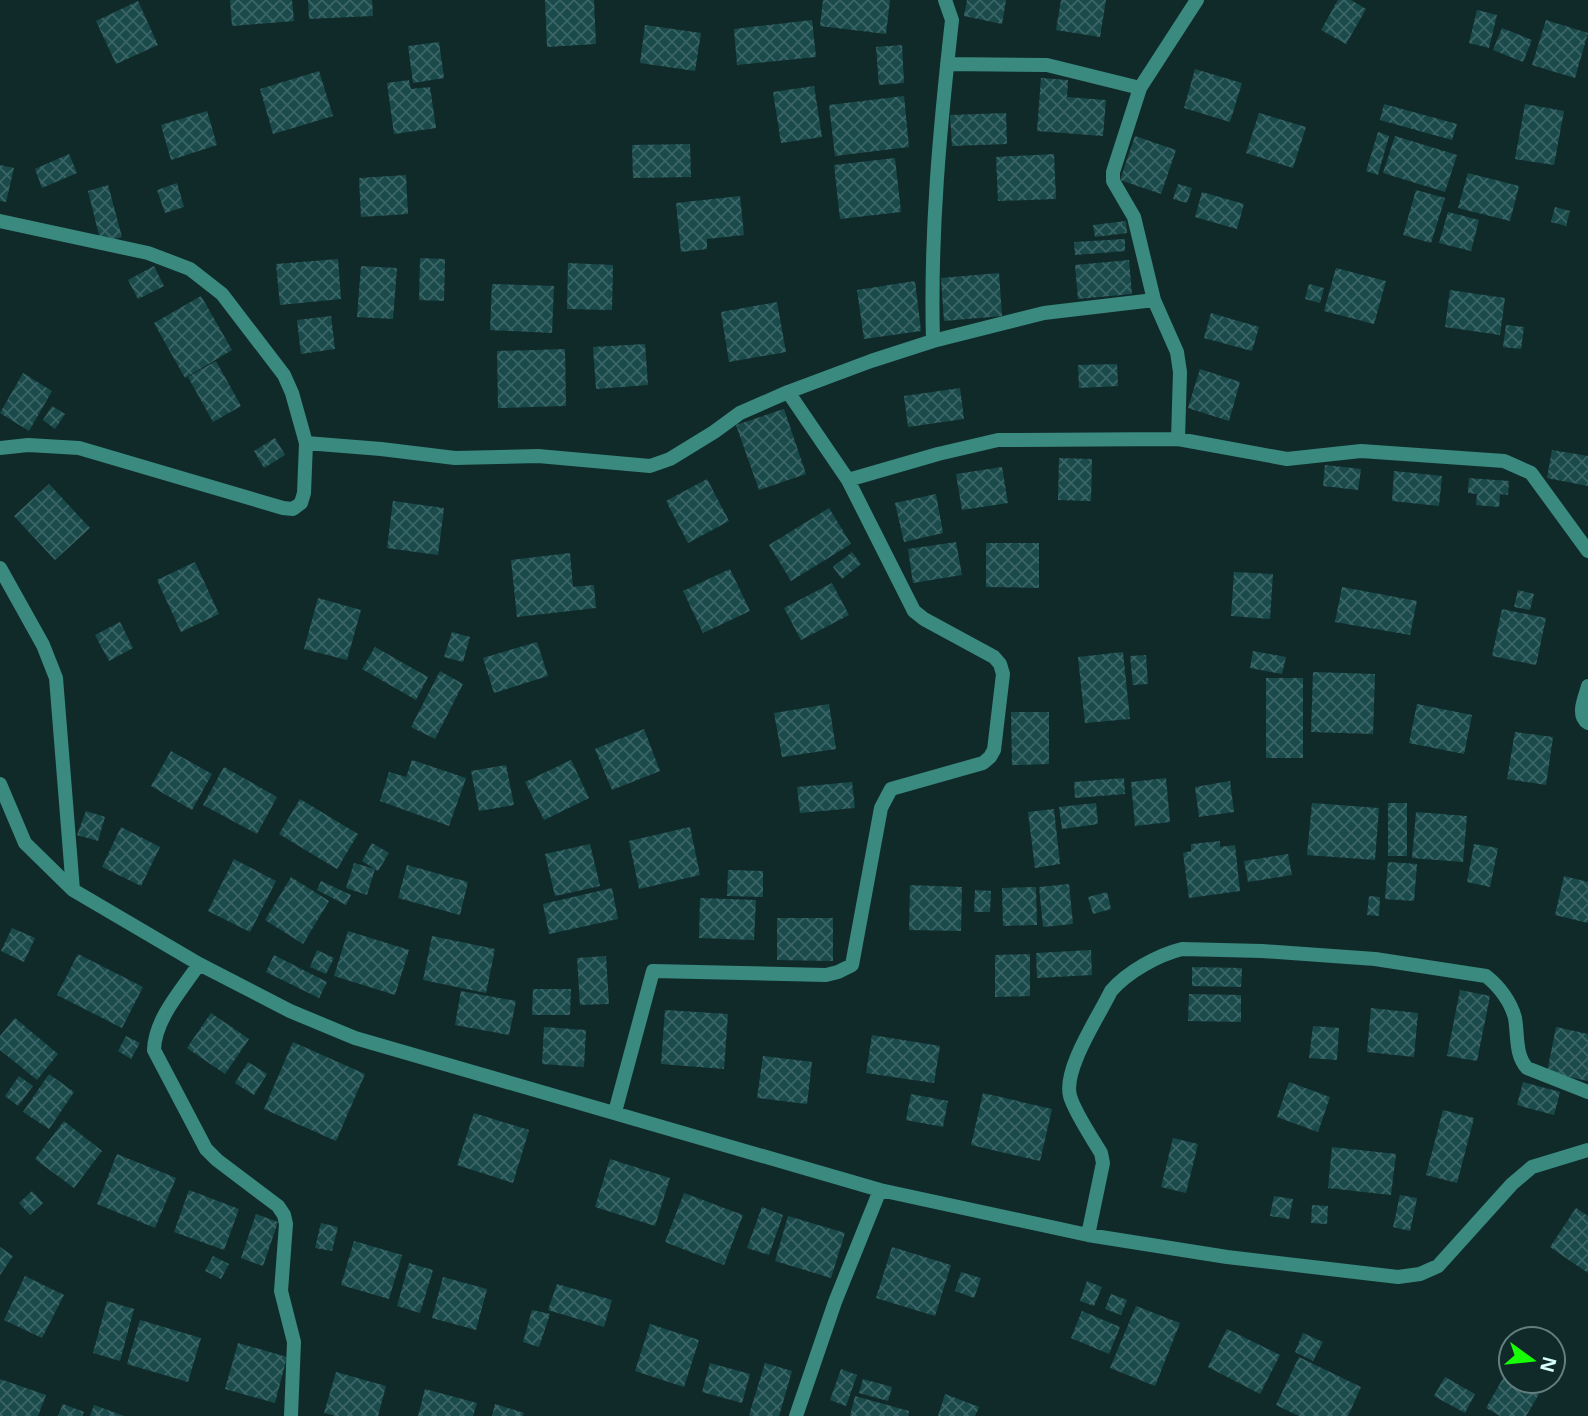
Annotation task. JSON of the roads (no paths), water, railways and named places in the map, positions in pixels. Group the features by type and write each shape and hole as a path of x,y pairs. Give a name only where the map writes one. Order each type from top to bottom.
{"street":[{"path":"933,341 931,276 935,189 952,20 945,0"},
{"path":"1178,439 1180,372 1177,352 1154,300 1134,217 1113,181 1115,163 1140,88 1197,0"},
{"path":"947,64 1047,65 1140,88"},
{"path":"0,221 148,253 190,269 222,294 284,375 292,393 306,443 304,492 301,503 293,509 283,508 79,448 28,445 0,448"},
{"path":"306,443 455,458 538,456 650,466 681,452 740,413 788,392 933,341 1044,313 1154,300"},
{"path":"615,1112 653,971 826,975 852,965 880,808 885,798 891,789 983,763 994,750 1003,674 1000,664 994,657 914,611 848,480 788,392"},
{"path":"848,480 998,440 1178,439 1287,459 1361,450 1504,461 1531,473 1588,551"},
{"path":"0,568 43,645 57,678 73,890"},
{"path":"1588,686 1581,714 1583,720 1588,723"},
{"path":"0,784 25,843 73,890 199,964 290,1011 355,1038 880,1190 1088,1235 1240,1259 1398,1277 1420,1274 1438,1266 1512,1184 1532,1167 1588,1150"},
{"path":"1088,1235 1103,1163 1101,1153 1070,1096 1069,1082 1074,1064 1111,991 1119,981 1169,952 1195,949 1350,958 1486,976 1494,982 1511,1006 1520,1061 1527,1068 1588,1092"},
{"path":"199,964 160,1021 154,1050 206,1149 278,1206 284,1215 286,1224 280,1279 294,1342 291,1416"},
{"path":"796,1416 835,1302 880,1190"}]}
